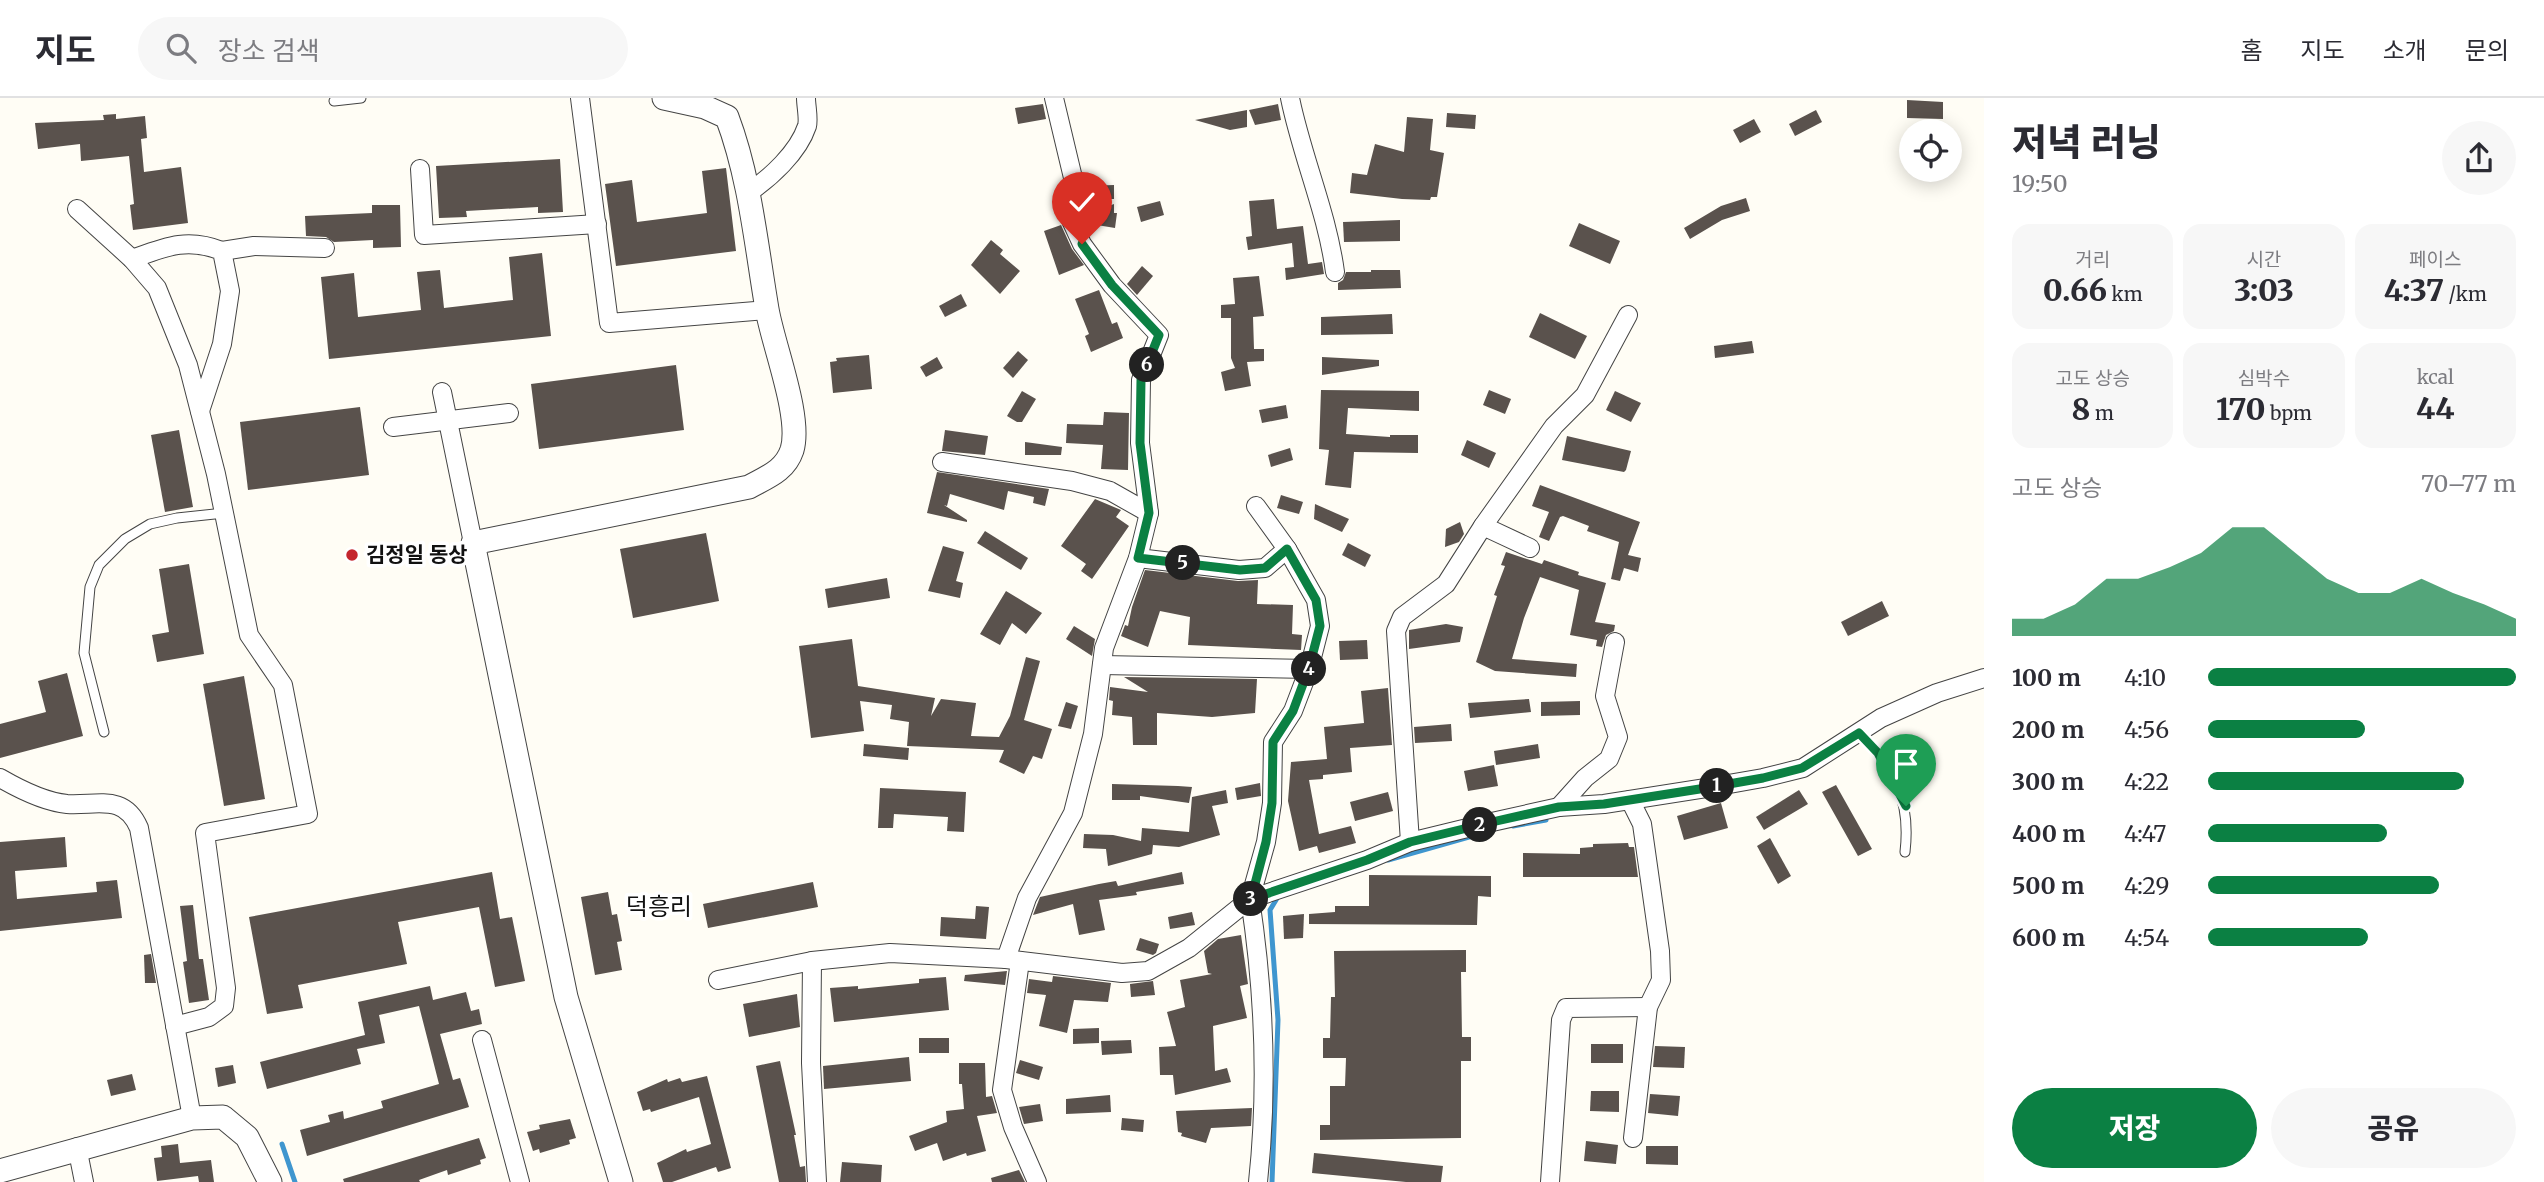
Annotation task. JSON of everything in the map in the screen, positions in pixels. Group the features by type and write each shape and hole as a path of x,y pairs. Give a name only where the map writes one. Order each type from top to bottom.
{"street":[{"path":"580,98 609,323 767,310"},
{"path":"473,543 749,486 782,469 792,449 794,422 767,310 744,164 727,117 705,107 664,98"},
{"path":"748,193 769,179 794,147 807,124 806,98"},
{"path":"1037,1182 1013,1126 1002,1090 1013,960 1027,898 1073,813 1093,734 1104,648 1138,558 1149,513 1140,443 1141,380 1159,335 1112,285 1082,244 1070,218 1074,182 1054,98"},
{"path":"1290,98 1300,144 1326,225 1335,272"},
{"path":"420,169 424,235 597,224"},
{"path":"77,209 132,259 157,288 188,365 224,513 249,635 283,685 308,814 205,833 226,988 224,1006 209,1017 175,1026"},
{"path":"132,259 176,244 206,245 222,251 254,246 326,248"},
{"path":"200,411 222,344 230,291 222,251"},
{"path":"1410,842 1396,631 1402,617 1446,584 1483,526 1554,426 1585,395 1628,314"},
{"path":"442,392 566,997 621,1182"},
{"path":"393,427 509,413"},
{"path":"942,462 1072,481 1110,491 1149,513"},
{"path":"1256,506 1287,549 1316,600 1320,626 1309,668 1293,711 1273,742 1272,803 1266,842 1251,899 1261,971 1262,1144 1258,1182"},
{"path":"1483,526 1530,548"},
{"path":"1138,558 1252,569 1265,568 1287,549"},
{"path":"1559,807 1585,778 1609,759 1618,737 1605,696 1615,642"},
{"path":"1102,665 1309,668"},
{"path":"718,980 812,961 890,953 1013,960 1122,973 1147,971 1189,948 1251,899 1367,860 1410,842 1559,807 1630,800 1763,778 1802,768 1881,718 1937,693 1984,678"},
{"path":"0,778 41,797 67,804 96,802 119,805 134,816 139,828 192,1118"},
{"path":"1630,800 1642,824 1660,951 1661,980 1647,1007 1633,1138"},
{"path":"812,961 811,1063 817,1182"},
{"path":"1550,1182 1561,1020 1566,1007 1647,1007"},
{"path":"482,1040 520,1182"},
{"path":"0,1171 77,1147 192,1118 223,1117 247,1137 270,1182"},
{"path":"77,1147 84,1182"}],"lane":[{"path":"334,102 361,98"},
{"path":"104,732 84,653 90,587 99,565 125,538 150,524 224,513"},
{"path":"1859,733 1878,753 1906,806 1905,852"}],"building":[{"path":"1907,100 1943,102 1943,119 1907,118"},
{"path":"1043,104 1046,119 1018,124 1015,108"},
{"path":"1278,104 1281,120 1255,125 1249,110"},
{"path":"1247,110 1247,127 1230,130 1195,120"},
{"path":"1816,110 1822,122 1795,136 1789,124"},
{"path":"1447,113 1476,115 1475,129 1446,127"},
{"path":"116,114 116,119 145,116 147,138 141,139 144,172 181,167 188,223 133,230 130,205 134,204 129,156 81,161 80,144 38,149 35,123 104,120 103,115"},
{"path":"1407,117 1433,119 1430,150 1444,153 1437,197 1431,197 1430,200 1402,199 1350,193 1352,173 1367,175 1375,144 1404,152"},
{"path":"1754,119 1761,132 1740,143 1733,130"},
{"path":"560,159 563,212 538,213 538,207 466,211 467,217 439,218 436,166"},
{"path":"726,168 736,251 616,266 605,184 632,180 637,222 707,213 702,171"},
{"path":"1114,185 1114,199 1086,199 1085,186"},
{"path":"1746,198 1750,211 1722,220 1690,239 1684,228 1721,206"},
{"path":"1274,199 1277,229 1303,226 1308,264 1322,262 1324,274 1286,280 1285,268 1294,267 1292,243 1248,250 1246,237 1252,236 1249,201"},
{"path":"1160,201 1164,215 1141,222 1137,207"},
{"path":"1114,204 1114,213 1117,213 1115,228 1085,223 1099,217 1101,209"},
{"path":"372,205 400,205 401,247 373,248 373,240 334,242 326,237 306,236 305,216 372,213"},
{"path":"1400,220 1400,241 1344,242 1343,222"},
{"path":"1579,223 1620,241 1610,264 1569,246"},
{"path":"1061,225 1072,249 1084,265 1059,275 1044,231"},
{"path":"991,240 1003,250 1000,254 1020,271 1000,294 971,265"},
{"path":"542,253 551,336 329,359 321,277 354,273 358,317 421,310 417,272 440,270 444,308 513,300 509,257"},
{"path":"1142,266 1153,276 1137,295 1127,284"},
{"path":"1400,270 1401,288 1338,290 1338,283 1343,280 1346,272"},
{"path":"1259,276 1264,316 1253,317 1254,349 1264,349 1264,361 1247,362 1251,386 1225,391 1221,372 1235,368 1231,358 1231,318 1221,318 1221,305 1235,304 1233,278"},
{"path":"1099,290 1112,324 1117,322 1123,338 1091,352 1085,336 1089,334 1075,299"},
{"path":"961,294 967,306 945,317 939,306"},
{"path":"1540,313 1587,336 1575,359 1529,337"},
{"path":"1392,314 1393,334 1321,335 1321,317"},
{"path":"1752,341 1754,353 1715,358 1714,346"},
{"path":"1018,351 1028,360 1013,378 1003,368"},
{"path":"869,355 872,389 833,393 830,362 837,361 836,358"},
{"path":"937,357 943,368 926,377 920,367"},
{"path":"1322,357 1379,360 1379,366 1322,375"},
{"path":"676,365 684,430 539,449 531,384"},
{"path":"1321,390 1419,391 1419,411 1348,408 1346,434 1390,437 1418,435 1418,453 1354,452 1351,488 1325,485 1329,450 1319,449"},
{"path":"1489,390 1511,399 1505,414 1483,405"},
{"path":"1022,391 1036,399 1022,422 1017,422 1007,416"},
{"path":"1615,391 1641,403 1631,422 1606,410"},
{"path":"1286,405 1288,418 1262,423 1259,410"},
{"path":"360,407 369,475 248,490 240,422"},
{"path":"1104,412 1129,413 1128,470 1101,469 1103,445 1066,443 1067,424 1103,425"},
{"path":"179,430 193,507 165,512 151,435"},
{"path":"945,430 988,436 985,455 942,451"},
{"path":"1567,436 1631,451 1626,470 1624,472 1562,460"},
{"path":"1467,440 1496,453 1489,468 1461,455"},
{"path":"1025,442 1062,447 1061,455 1025,455"},
{"path":"1290,448 1293,460 1271,467 1268,455"},
{"path":"937,472 1049,489 1045,506 1033,503 1034,497 1008,491 1004,510 950,494 947,506 944,505 967,522 927,513"},
{"path":"1540,485 1640,522 1628,555 1641,558 1638,572 1624,568 1620,581 1611,579 1619,542 1587,531 1589,526 1563,516 1560,517 1549,541 1539,537 1549,512 1532,506"},
{"path":"1281,495 1303,502 1299,514 1277,508"},
{"path":"1095,499 1121,510 1116,517 1129,526 1092,579 1081,571 1086,564 1061,546"},
{"path":"1315,504 1349,519 1342,532 1314,519"},
{"path":"1460,522 1464,534 1459,542 1445,547 1446,529"},
{"path":"985,531 1028,558 1021,570 977,543"},
{"path":"706,533 719,601 633,618 620,549"},
{"path":"1348,543 1371,555 1365,567 1342,555"},
{"path":"943,546 964,552 956,581 963,583 960,598 928,591"},
{"path":"1506,552 1542,564 1544,560 1579,572 1578,575 1606,583 1595,622 1615,625 1614,631 1606,635 1602,647 1596,646 1597,640 1570,635 1579,590 1540,577 1524,618 1512,659 1577,664 1576,677 1495,671 1476,662 1497,596 1494,595 1505,566 1501,565"},
{"path":"189,564 204,654 157,662 152,635 169,632 159,569"},
{"path":"1145,570 1238,581 1258,580 1257,604 1293,605 1292,634 1302,635 1301,650 1188,645 1190,617 1160,611 1148,647 1121,636 1125,625 1128,626"},
{"path":"887,578 890,598 828,608 825,589"},
{"path":"1006,591 1042,613 1026,634 1012,623 1000,645 980,634"},
{"path":"1882,601 1889,616 1848,636 1841,622"},
{"path":"1446,624 1463,627 1460,642 1409,649 1409,630"},
{"path":"1074,626 1095,639 1092,656 1066,639"},
{"path":"852,639 858,686 935,698 931,716 941,699 976,703 971,736 999,737 1010,716 1026,657 1040,661 1024,720 1052,729 1042,759 1033,756 1024,774 999,762 1004,750 907,746 909,722 890,719 892,705 860,701 864,731 811,738 799,646"},
{"path":"1367,640 1368,659 1340,660 1339,641"},
{"path":"67,673 83,736 0,758 0,724 46,712 38,681"},
{"path":"244,676 265,799 224,806 203,684"},
{"path":"1124,677 1257,679 1255,713 1212,717 1157,713 1157,745 1133,745 1132,717 1112,715 1110,687 1148,692"},
{"path":"1388,688 1392,745 1350,748 1352,772 1323,775 1323,779 1309,780 1319,834 1351,826 1356,843 1319,853 1317,846 1299,851 1288,801 1291,762 1327,759 1324,727 1364,723 1361,691"},
{"path":"1529,699 1531,712 1470,718 1468,703"},
{"path":"1580,701 1580,715 1541,716 1541,702"},
{"path":"1066,702 1078,706 1071,729 1058,726"},
{"path":"1451,724 1452,741 1415,743 1414,727"},
{"path":"864,744 909,748 908,760 863,756"},
{"path":"1538,744 1540,758 1496,765 1494,751"},
{"path":"1494,765 1498,786 1468,791 1464,771"},
{"path":"1260,783 1261,796 1237,800 1235,788"},
{"path":"1112,784 1192,787 1189,803 1140,796 1140,800 1112,800"},
{"path":"1836,785 1872,849 1858,856 1822,792"},
{"path":"880,788 966,792 964,832 947,831 948,817 894,814 893,828 878,828"},
{"path":"1226,790 1228,803 1212,806 1220,835 1179,847 1153,845 1152,854 1108,866 1106,849 1083,848 1084,834 1113,835 1141,841 1142,828 1189,832 1192,797"},
{"path":"1799,790 1808,804 1764,830 1756,817"},
{"path":"1388,792 1393,811 1355,821 1350,802"},
{"path":"1721,803 1728,828 1684,840 1677,816"},
{"path":"65,837 67,867 15,871 17,899 97,892 96,882 117,880 122,918 0,931 0,842"},
{"path":"1770,838 1791,876 1778,884 1757,846"},
{"path":"1628,843 1629,847 1634,847 1638,877 1523,877 1523,853 1580,854 1580,848 1593,847 1593,844"},
{"path":"492,872 500,919 512,917 525,981 495,987 479,907 398,922 407,964 298,985 303,1008 267,1014 249,917"},
{"path":"1182,872 1184,884 1136,892 1137,895 1099,900 1105,930 1079,935 1073,904 1033,915 1040,897 1116,881 1118,886"},
{"path":"1369,875 1491,876 1491,897 1478,896 1477,925 1309,924 1309,914 1335,912 1335,906 1369,906"},
{"path":"813,882 818,907 708,928 703,904"},
{"path":"608,892 612,915 617,914 622,941 617,942 622,970 595,975 581,897"},
{"path":"193,905 199,959 203,959 209,1000 189,1003 183,962 187,961 180,906"},
{"path":"976,906 989,907 986,939 940,936 941,917 975,919"},
{"path":"1192,912 1195,925 1170,929 1168,917"},
{"path":"1304,914 1303,938 1284,939 1283,916"},
{"path":"1241,935 1248,984 1240,986 1247,1018 1213,1026 1215,1071 1227,1068 1231,1082 1175,1095 1173,1075 1160,1075 1159,1047 1176,1046 1167,1012 1185,1007 1180,980 1212,974 1208,973 1204,951 1218,939"},
{"path":"1140,938 1159,944 1156,953 1153,955 1136,950"},
{"path":"1466,950 1466,972 1461,972 1462,1037 1471,1037 1471,1061 1461,1061 1461,1138 1320,1140 1320,1125 1330,1125 1330,1086 1345,1086 1346,1058 1323,1058 1323,1038 1330,1038 1331,997 1335,997 1334,951"},
{"path":"151,954 156,983 145,983 144,955"},
{"path":"1007,971 1005,985 964,981 965,975"},
{"path":"1053,976 1111,983 1108,1002 1074,1000 1067,1033 1039,1026 1046,995 1027,993 1029,979 1052,982"},
{"path":"946,977 949,1010 834,1022 830,988 858,986 858,989 919,983 919,979"},
{"path":"1153,981 1155,995 1131,997 1130,984"},
{"path":"430,986 433,1000 466,992 471,1011 479,1009 482,1024 440,1034 453,1080 460,1078 469,1107 307,1156 300,1130 330,1122 328,1115 343,1111 344,1119 383,1108 381,1101 439,1084 419,1006 379,1015 385,1043 357,1049 361,1064 267,1089 260,1062 365,1035 358,1002"},
{"path":"797,994 800,1027 749,1037 743,1004"},
{"path":"1099,1028 1099,1043 1073,1044 1073,1029"},
{"path":"919,1038 949,1038 949,1053 919,1053"},
{"path":"1131,1040 1132,1053 1102,1055 1101,1041"},
{"path":"1591,1044 1623,1044 1623,1063 1591,1063"},
{"path":"1655,1046 1685,1047 1684,1068 1653,1067"},
{"path":"909,1057 911,1081 824,1089 823,1066"},
{"path":"1020,1060 1043,1067 1039,1080 1016,1073"},
{"path":"780,1061 800,1167 805,1166 806,1182 779,1182 756,1066"},
{"path":"959,1063 985,1063 986,1097 992,1096 997,1113 977,1116 986,1151 967,1156 966,1153 943,1161 937,1143 915,1151 909,1136 947,1122 946,1111 964,1109 962,1084 959,1084"},
{"path":"233,1065 236,1083 218,1087 215,1068"},
{"path":"132,1074 136,1090 111,1096 107,1080"},
{"path":"707,1076 731,1168 718,1172 716,1167 672,1182 663,1182 657,1163 686,1149 687,1152 711,1144 699,1097 651,1112 650,1109 643,1111 637,1092 667,1079 668,1082 680,1078 682,1082"},
{"path":"1591,1091 1619,1091 1619,1112 1590,1111"},
{"path":"1650,1094 1680,1096 1678,1116 1648,1113"},
{"path":"1110,1095 1111,1112 1066,1114 1066,1099"},
{"path":"1040,1104 1043,1121 1024,1124 1019,1107"},
{"path":"1252,1108 1251,1126 1211,1128 1206,1143 1181,1136 1182,1133 1178,1132 1176,1111"},
{"path":"1122,1118 1144,1120 1143,1132 1121,1130"},
{"path":"570,1119 576,1138 569,1140 570,1144 540,1153 539,1149 533,1151 527,1132 540,1129 539,1125"},
{"path":"479,1138 486,1158 480,1160 481,1164 448,1175 447,1170 419,1180 420,1182 344,1182 343,1179"},
{"path":"1586,1141 1618,1145 1616,1164 1584,1161"},
{"path":"178,1144 180,1163 211,1160 214,1182 199,1182 198,1176 157,1181 154,1158 162,1157 161,1146"},
{"path":"1646,1146 1678,1146 1678,1165 1646,1164"},
{"path":"1314,1153 1443,1166 1441,1182 1406,1182 1312,1173"},
{"path":"842,1162 882,1165 881,1182 840,1182"},
{"path":"1019,1170 1025,1182 992,1182 991,1178"}],"waterway":[{"path":"1513,826 1546,820"},
{"path":"1388,860 1490,831"},
{"path":"1272,1182 1278,1020 1270,910 1279,895"},
{"path":"282,1144 295,1182"}],"place":[{"name":"김정일 동상","path":"352,555"}],"district":[{"name":"덕흥리","path":"659,907"}],"route":[{"path":"1082,244 1112,285 1159,335 1141,380 1140,443 1149,513 1138,558 1240,570 1265,568 1287,549 1316,600 1320,626 1309,668 1293,711 1273,742 1272,803 1266,842 1251,899 1367,860 1410,842 1492,822 1559,807 1604,804 1706,788 1802,768 1859,733 1878,753 1891,773 1906,806"}]}
